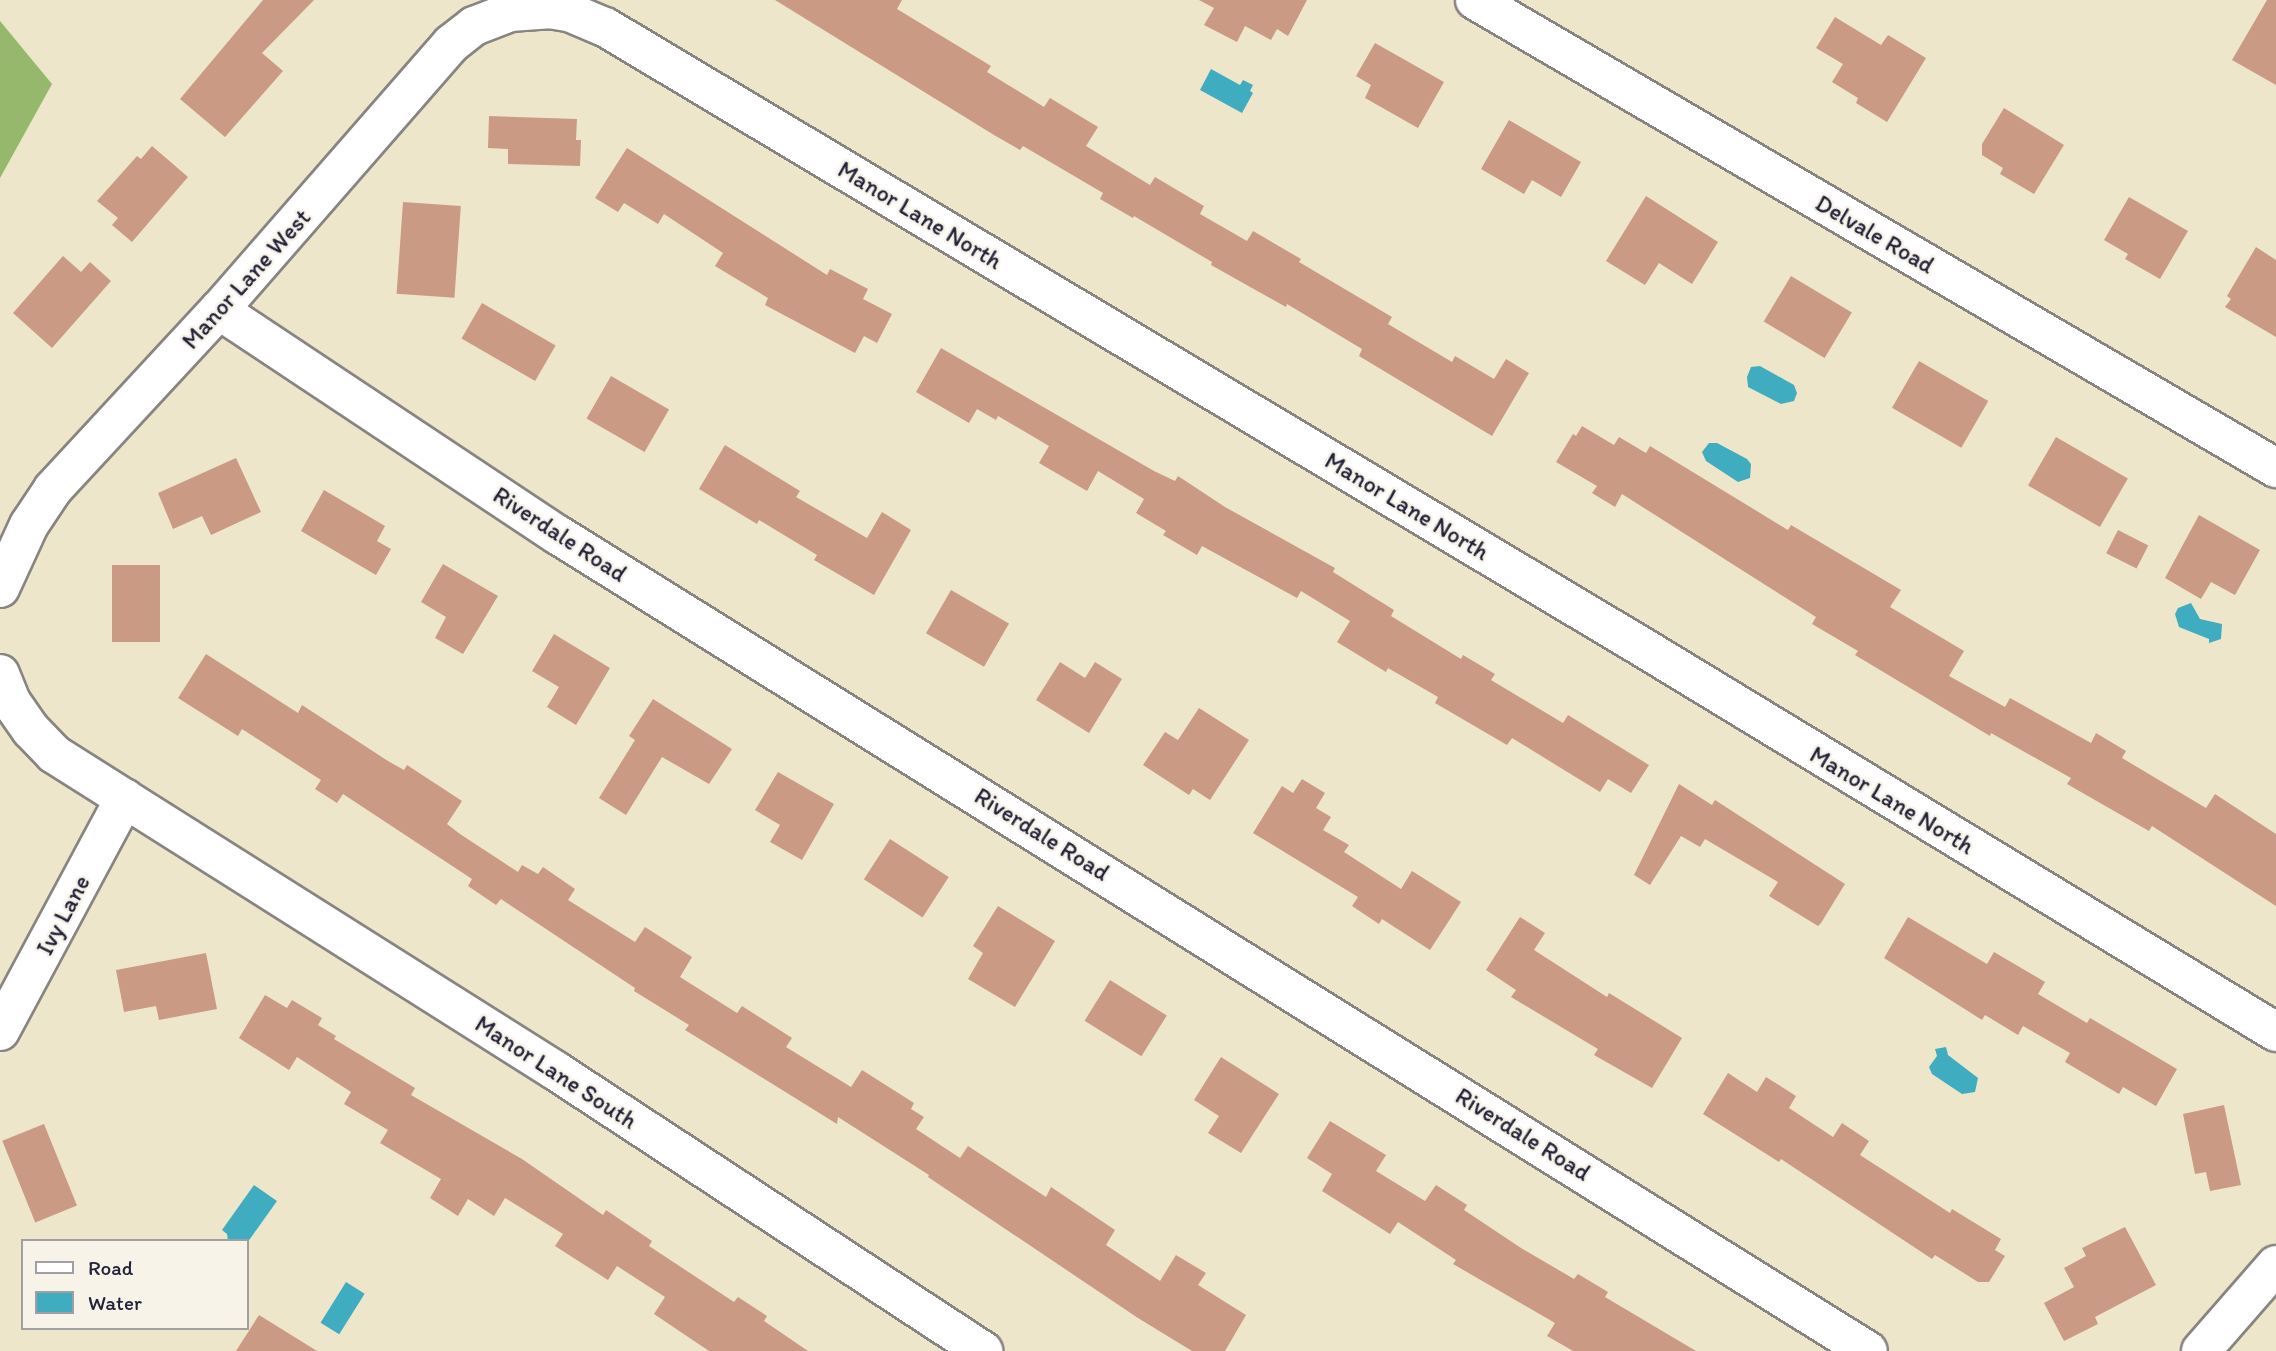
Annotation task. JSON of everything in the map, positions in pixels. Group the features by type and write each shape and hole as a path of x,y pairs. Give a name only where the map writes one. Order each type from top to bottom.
{"street":[{"name":"Delvale Road","path":"1475,0 2276,468"},
{"name":"Manor Lane West","path":"0,588 29,525 53,489 219,310 450,44 492,18 527,10"},
{"name":"Manor Lane North","path":"527,10 569,12 605,27 1622,635 2276,1032"},
{"name":"Riverdale Road","path":"219,310 558,535 1868,1351"},
{"path":"0,674 12,703 47,746 125,799"},
{"name":"Ivy Lane","path":"0,1031 125,799"},
{"name":"Manor Lane South","path":"125,799 556,1071 983,1351"},
{"path":"2201,1351 2276,1265"}],"green space":[{"path":"0,21 52,84 0,178"}],"water":[{"path":"1211,69 1240,85 1243,80 1253,85 1250,91 1253,93 1242,113 1200,90"},
{"path":"1760,366 1794,385 1797,393 1794,401 1781,404 1748,387 1747,377 1751,367"},
{"path":"1709,443 1717,443 1747,459 1751,464 1750,478 1738,482 1706,461 1702,452"},
{"path":"2191,603 2200,619 2222,624 2221,639 2209,643 2209,639 2179,627 2175,614 2178,608"},
{"path":"1946,1047 1948,1055 1978,1078 1975,1092 1962,1094 1932,1074 1929,1067 1937,1056 1935,1049"},
{"path":"254,1185 277,1201 248,1242 248,1239 228,1239 222,1230"},
{"path":"346,1282 365,1294 339,1334 321,1323"}],"building":[{"path":"263,0 314,0 262,53 283,71 225,137 180,99"},
{"path":"775,0 902,0 897,9 991,66 987,72 1044,107 1050,98 1098,127 1086,146 1150,185 1155,177 1204,206 1200,214 1247,241 1253,231 1301,259 1299,262 1392,317 1388,324 1452,362 1455,356 1494,379 1506,359 1529,373 1492,436 1359,356 1362,349 1287,304 1286,307 1211,265 1212,262 1100,199 1103,193 1023,146 1020,150 994,135"},
{"path":"1199,0 1307,0 1288,36 1277,29 1271,40 1245,26 1237,42 1204,25 1214,8"},
{"path":"2267,0 2276,0 2276,85 2232,60"},
{"path":"1835,17 1881,45 1888,35 1926,58 1887,122 1856,103 1858,98 1832,82 1843,64 1816,48"},
{"path":"1375,43 1444,82 1418,128 1365,98 1371,85 1356,76"},
{"path":"2004,108 2064,145 2034,194 2000,174 2003,168 1982,155 1982,144"},
{"path":"489,116 577,119 576,140 581,140 580,166 508,164 508,149 488,148"},
{"path":"1509,120 1581,162 1561,197 1532,180 1524,194 1481,169"},
{"path":"152,146 188,177 132,242 112,225 118,218 97,201 137,156 141,159"},
{"path":"627,148 827,275 830,269 868,289 863,299 892,314 877,343 864,336 855,353 765,305 768,298 715,266 723,253 664,214 658,224 624,203 618,212 595,198"},
{"path":"1646,196 1718,242 1692,284 1659,263 1645,285 1606,261"},
{"path":"2129,197 2188,231 2160,279 2125,259 2128,254 2104,240"},
{"path":"403,202 461,206 454,298 397,294"},
{"path":"2256,247 2276,260 2276,337 2225,307 2231,299 2227,296"},
{"path":"63,256 81,272 90,262 111,281 52,348 13,313"},
{"path":"1791,276 1852,313 1825,358 1764,321"},
{"path":"482,303 556,346 535,381 462,339"},
{"path":"941,348 1154,471 1175,481 1178,476 1225,507 1335,568 1333,572 1394,610 1391,616 1461,659 1463,655 1495,674 1491,680 1563,723 1568,715 1649,765 1631,793 1608,779 1600,792 1512,738 1507,745 1435,703 1438,697 1388,668 1386,672 1337,642 1350,621 1301,591 1297,598 1202,546 1197,555 1163,535 1166,531 1136,513 1144,499 1098,471 1087,491 1039,463 1049,446 998,416 996,420 977,409 969,423 916,392"},
{"path":"1919,361 1988,401 1961,448 1892,408"},
{"path":"611,376 669,409 645,452 586,418"},
{"path":"1582,426 1614,445 1619,437 1646,453 1650,446 1788,530 1791,525 1901,590 1890,607 1964,651 1949,676 2005,707 2010,698 2091,743 2096,733 2126,751 2122,758 2206,808 2215,794 2276,834 2276,906 2152,826 2149,831 2067,784 2071,778 1991,733 1990,736 1855,655 1858,651 1812,624 1816,617 1622,494 1615,507 1592,493 1597,486 1556,462 1573,434 1576,436"},
{"path":"2056,437 2128,478 2100,527 2028,485"},
{"path":"725,445 800,491 796,497 867,538 882,512 911,530 874,595 814,560 817,555 759,520 757,524 699,489"},
{"path":"236,458 261,512 211,535 202,516 173,529 158,493"},
{"path":"324,490 385,526 377,541 391,549 376,575 301,531"},
{"path":"2199,515 2260,550 2235,595 2211,582 2201,599 2165,578"},
{"path":"2118,530 2148,545 2136,569 2106,553"},
{"path":"443,564 498,596 463,654 435,638 446,617 421,602"},
{"path":"112,565 160,565 160,642 112,642"},
{"path":"951,590 1009,624 984,667 926,633"},
{"path":"554,634 610,668 576,725 547,707 559,687 532,671"},
{"path":"206,654 298,713 302,705 388,761 404,770 407,765 462,801 447,824 460,834 518,872 522,865 538,874 543,867 575,889 568,900 635,942 645,927 692,957 680,977 737,1013 742,1006 792,1038 786,1047 851,1087 862,1070 914,1103 911,1109 924,1117 916,1129 960,1158 968,1146 1046,1197 1051,1187 1115,1230 1106,1245 1160,1281 1176,1255 1206,1273 1198,1285 1246,1315 1225,1351 1192,1351 1138,1318 928,1177 929,1175 838,1117 837,1124 685,1030 689,1025 634,991 635,988 501,899 496,905 468,886 472,879 343,794 337,803 315,789 321,780 242,729 238,736 178,698"},
{"path":"1060,662 1085,678 1095,662 1122,679 1089,733 1036,700"},
{"path":"653,699 732,749 709,784 662,757 626,815 599,798 635,740 629,736"},
{"path":"1199,708 1249,740 1210,800 1193,789 1189,795 1143,765 1165,732 1178,740"},
{"path":"778,772 834,804 802,860 770,842 780,825 755,810"},
{"path":"1302,779 1325,793 1316,808 1331,817 1323,830 1349,845 1344,852 1401,889 1412,871 1461,902 1430,950 1382,919 1379,924 1352,906 1358,897 1253,833 1282,786 1293,793"},
{"path":"1679,784 1712,805 1715,800 1845,884 1818,926 1769,896 1778,882 1705,839 1700,847 1681,836 1650,885 1634,875"},
{"path":"890,839 949,877 923,917 864,879"},
{"path":"998,906 1055,941 1015,1007 968,979 983,953 973,946"},
{"path":"1520,917 1545,933 1534,950 1607,997 1609,993 1682,1038 1652,1088 1594,1055 1598,1049 1511,997 1516,990 1486,970"},
{"path":"1908,917 1987,964 1994,952 2045,982 2038,994 2087,1023 2090,1018 2177,1069 2156,1106 2123,1087 2119,1094 2065,1062 2070,1053 2023,1026 2018,1035 1985,1015 1982,1020 1884,958"},
{"path":"206,953 217,1009 159,1020 156,1006 124,1012 116,970"},
{"path":"1110,980 1167,1016 1141,1056 1085,1021"},
{"path":"265,995 287,1008 292,1000 322,1018 318,1025 336,1036 334,1039 415,1088 411,1095 522,1159 603,1215 606,1210 652,1241 649,1246 734,1302 738,1297 767,1316 764,1321 808,1351 709,1351 654,1314 665,1297 617,1266 608,1280 555,1246 563,1234 505,1198 494,1216 468,1199 458,1216 430,1198 441,1179 380,1143 388,1130 344,1104 351,1092 297,1057 289,1070 239,1038"},
{"path":"1221,1057 1279,1094 1241,1153 1208,1133 1219,1116 1194,1100"},
{"path":"1728,1073 1757,1092 1766,1077 1796,1096 1789,1108 1833,1137 1842,1123 1869,1141 1860,1155 1950,1213 1952,1209 2001,1239 1995,1250 2005,1256 1989,1282 1978,1282 1935,1255 1932,1259 1781,1159 1779,1162 1703,1114"},
{"path":"2224,1105 2241,1185 2210,1191 2206,1172 2195,1174 2183,1114"},
{"path":"1330,1121 1386,1155 1376,1171 1425,1201 1436,1185 1467,1205 1464,1210 1521,1248 1574,1279 1578,1274 1608,1292 1605,1297 1696,1351 1573,1351 1547,1336 1555,1323 1453,1264 1456,1260 1398,1222 1390,1234 1322,1191 1332,1174 1307,1158"},
{"path":"44,1124 77,1206 35,1222 2,1141"},
{"path":"2125,1227 2156,1285 2095,1317 2098,1324 2064,1341 2044,1303 2074,1287 2064,1268 2086,1256 2082,1248"},
{"path":"259,1315 317,1351 236,1351"}]}
